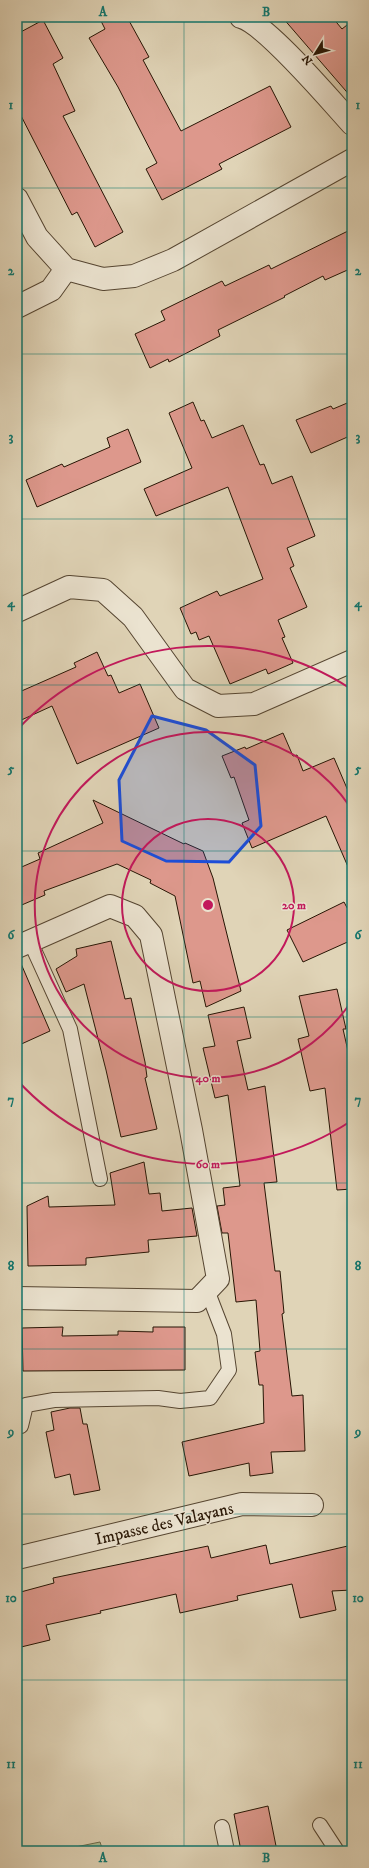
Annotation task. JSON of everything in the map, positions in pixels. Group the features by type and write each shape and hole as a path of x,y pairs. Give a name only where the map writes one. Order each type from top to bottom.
{"street":[{"path":"241,17 247,19 272,39 352,124"},
{"path":"17,199 37,237 66,269 103,279 134,276 173,260 352,160"},
{"path":"17,307 52,290 66,269"},
{"path":"17,611 70,587 103,590 133,617 185,689 218,706 254,704 352,661"},
{"path":"17,1298 197,1301 218,1279 191,1130 151,935 135,916 110,906 23,944"},
{"name":"Impasse des Valayans","path":"17,1558 242,1504 312,1505"}],"lane":[{"path":"23,944 70,1029 100,1179"},
{"path":"21,1426 26,1405 54,1400 158,1398 180,1401 210,1398 229,1370 224,1334 207,1290"},
{"path":"320,1825 336,1851"},
{"path":"222,1827 227,1851"}],"highlighted area":[{"path":"152,716 206,730 255,765 261,826 229,862 166,861 122,841 119,780"}],"green space":[{"path":"100,1842 103,1851 56,1851"}],"building":[{"path":"99,17 127,17 149,57 143,60 181,131 270,86 291,127 219,164 222,169 162,200 146,169 157,163 118,87 89,38 105,29"},
{"path":"282,17 332,17 342,29 352,21 352,98"},
{"path":"43,20 63,58 53,64 75,111 63,116 123,232 95,247 77,212 72,215 17,108 17,34"},
{"path":"352,229 352,268 325,280 323,276 284,296 285,297 218,330 220,336 169,362 168,359 150,368 135,334 165,320 161,311 222,281 225,286 269,265 271,269"},
{"path":"352,401 352,435 311,453 296,420 331,406 333,409"},
{"path":"193,402 201,421 204,420 212,438 243,425 260,465 264,464 272,484 292,476 315,536 287,548 294,566 290,568 307,607 278,620 285,637 282,638 293,663 268,674 266,669 230,684 209,636 199,640 196,632 191,634 180,608 217,591 220,596 263,579 228,487 156,516 144,489 192,468 169,413"},
{"path":"128,429 141,462 37,507 26,480 62,464 64,467 110,447 107,438"},
{"path":"97,652 108,676 111,675 119,693 140,684 159,728 77,764 52,706 17,722 17,693 76,667 74,663"},
{"path":"283,733 293,756 297,755 303,771 334,758 352,800 352,876 326,816 252,848 242,823 249,820 234,777 231,778 222,756 245,747 246,749"},
{"path":"93,800 184,844 185,843 203,851 213,878 241,991 206,1007 200,981 193,983 175,896 150,883 151,880 117,864 44,891 45,895 17,907 17,869 40,859 38,853 103,823"},
{"path":"344,902 352,917 352,940 303,962 287,930"},
{"path":"111,941 125,999 131,998 145,1062 147,1077 145,1078 157,1129 121,1137 84,984 66,992 56,969 77,956 76,949"},
{"path":"17,959 19,959 50,1031 17,1046"},
{"path":"337,989 346,1029 343,1029 352,1069 352,1189 337,1190 325,1088 310,1091 298,1039 309,1036 299,996"},
{"path":"244,1007 251,1038 237,1041 248,1090 265,1086 277,1182 264,1183 275,1271 280,1271 284,1313 282,1314 292,1396 303,1395 305,1451 271,1452 273,1473 250,1476 249,1463 189,1476 182,1442 264,1423 263,1385 259,1385 255,1352 260,1351 256,1300 236,1302 228,1233 222,1233 217,1206 225,1205 223,1188 240,1186 228,1095 215,1098 203,1048 215,1046 208,1015"},
{"path":"144,1162 149,1194 160,1193 162,1211 192,1208 197,1236 148,1240 149,1252 86,1258 86,1265 28,1266 27,1206 48,1196 49,1207 115,1205 110,1173"},
{"path":"63,1327 62,1336 118,1335 118,1331 153,1332 153,1327 185,1327 185,1370 23,1371 22,1328"},
{"path":"70,1408 80,1408 83,1424 87,1424 100,1490 74,1495 70,1474 55,1478 46,1432 54,1430 51,1412"},
{"path":"266,1545 270,1564 352,1545 352,1590 332,1591 336,1610 300,1618 292,1584 237,1596 238,1600 180,1613 176,1594 46,1625 50,1640 17,1648 17,1593 54,1583 53,1578 208,1546 211,1558"},
{"path":"268,1806 277,1851 241,1851 234,1814"}]}
